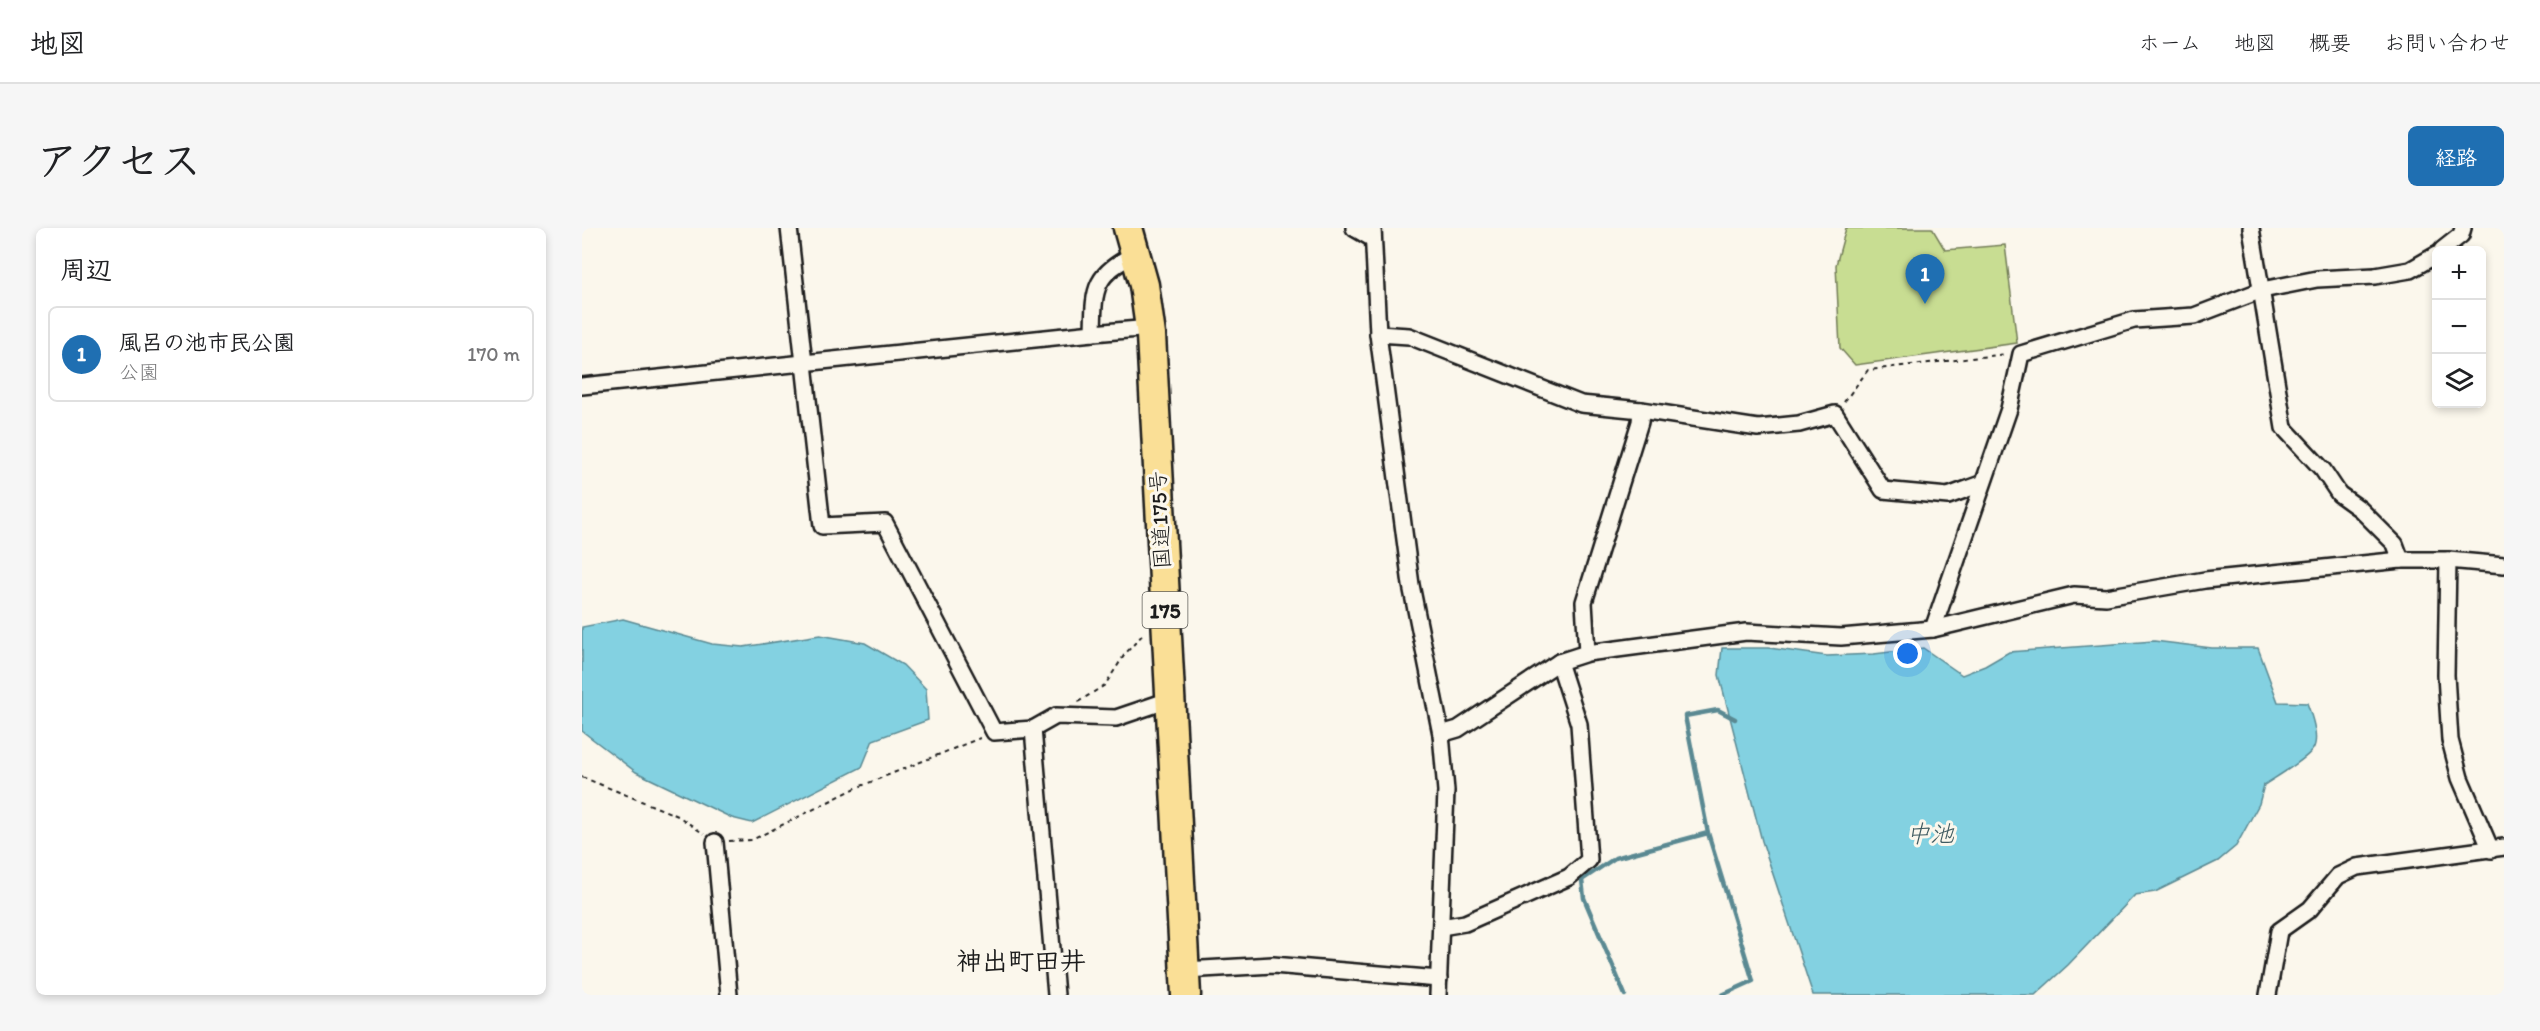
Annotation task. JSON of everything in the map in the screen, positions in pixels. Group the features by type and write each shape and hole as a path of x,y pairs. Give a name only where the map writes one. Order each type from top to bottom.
{"highway":[{"name":"国道175号","path":"1132,241 1144,285 1150,328 1185,983"}],"street":[{"path":"789,228 822,526 885,523 994,732 1033,729 1056,716 1116,718 1169,700"},
{"path":"1354,228 1373,234 1378,334 1410,585 1442,734 1446,791 1438,995"},
{"path":"2251,228 2284,428 2323,470 2339,494 2360,509 2395,544 2401,560"},
{"path":"2447,246 2461,235 2463,228"},
{"path":"1093,333 1094,292 1132,241"},
{"path":"1933,630 2009,409 2021,354 2134,320 2194,316 2262,290 2317,279 2375,276 2410,270 2432,257"},
{"path":"582,386 1150,328"},
{"path":"1378,334 1409,336 1581,404 1641,410 1758,428 1799,424 1836,414 1883,490 1948,496 1982,484"},
{"path":"1587,653 1584,602 1640,422 1641,410"},
{"path":"1442,734 1458,729 1559,662 1587,653 1746,632 1841,637 1933,630 2074,595 2106,597 2205,580 2401,560 2448,560 2504,565"},
{"path":"2268,995 2279,931 2310,909 2338,876 2356,867 2497,848 2460,778 2450,740 2446,675 2448,560"},
{"path":"1441,927 1466,924 1569,877 1589,860 1579,724 1559,662"},
{"path":"1033,729 1053,995"},
{"path":"715,842 729,995"},
{"path":"1185,983 1273,965 1439,979"}],"path":[{"path":"1836,414 1868,370 2001,354 2021,354"},
{"path":"1056,716 1105,685 1125,654 1144,633 1165,626"},
{"path":"582,777 678,816 715,842 752,840 856,788 994,732"}],"green space":[{"path":"1846,228 1932,228 1945,250 2005,245 2017,343 1855,365 1840,348 1836,265"}],"water":[{"path":"623,619 712,644 743,647 820,635 865,643 903,665 926,689 928,720 873,740 862,767 752,823 732,818 636,772 582,731 582,627"},
{"name":"中池","path":"2154,641 2212,648 2258,648 2278,702 2307,703 2313,719 2316,739 2313,749 2298,763 2264,785 2259,804 2236,846 2218,861 2155,892 2135,895 2068,965 2035,995 1813,995 1762,841 1719,675 1722,648 1769,648 1827,656 1874,654 1923,648 1962,675 1985,666 2009,652"}],"waterway":[{"path":"1722,995 1753,981 1708,833 1685,716 1718,710 1735,719"},
{"path":"1625,995 1584,898 1582,880 1615,858 1708,833"}],"place":[{"name":"風呂の池市民公園","path":"1925,304"}],"district":[{"name":"神出町田井","path":"1021,961"}]}
